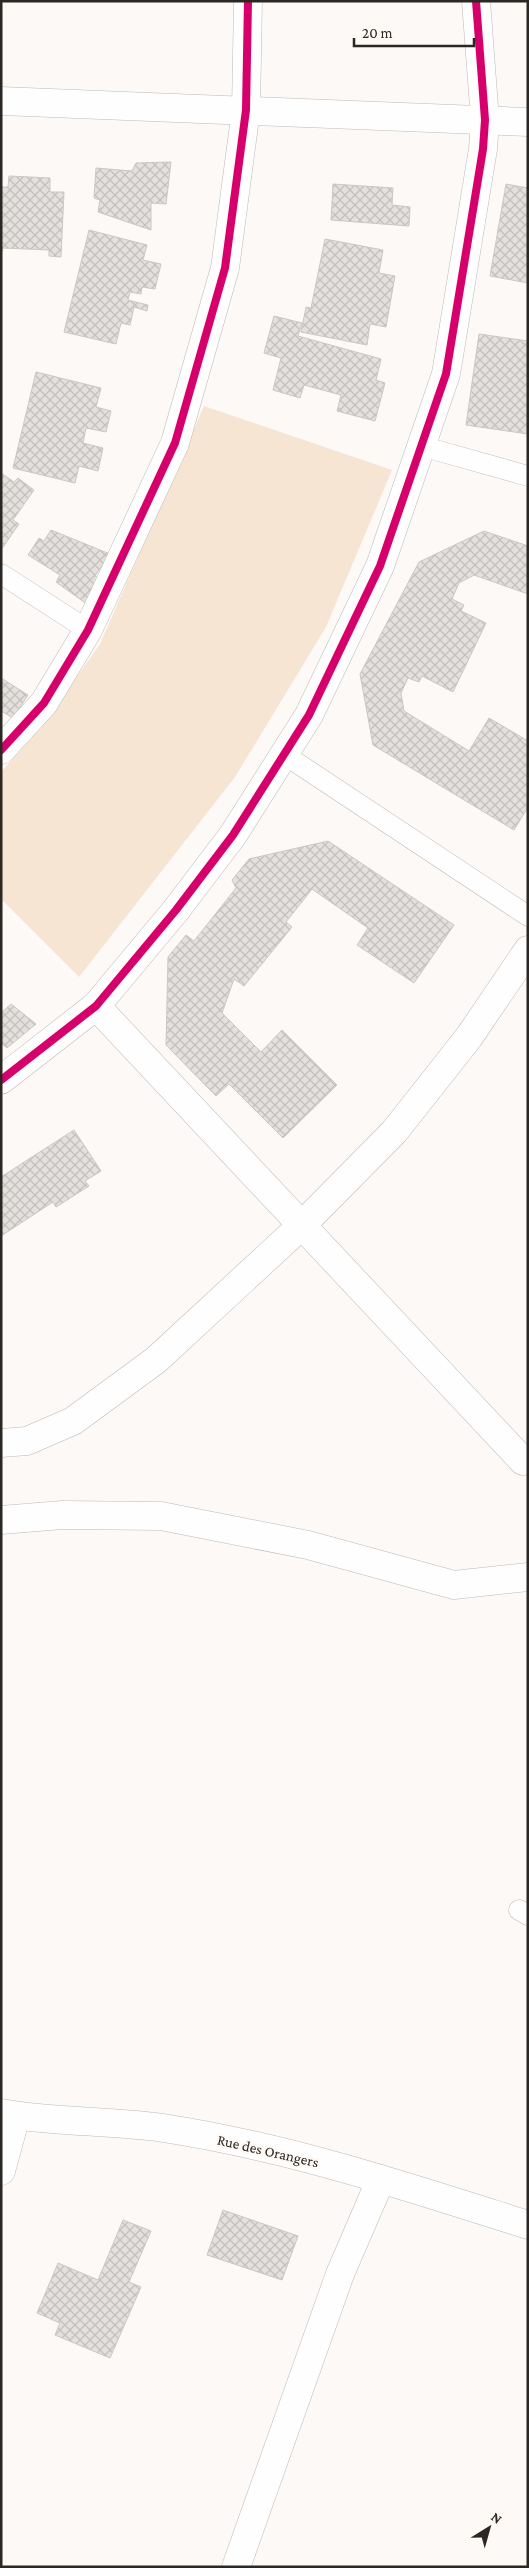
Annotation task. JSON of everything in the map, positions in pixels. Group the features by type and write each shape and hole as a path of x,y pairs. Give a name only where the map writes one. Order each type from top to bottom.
{"street":[{"path":"1,750 44,703 88,630 175,443 225,268 246,110 248,1"},
{"path":"1,1080 96,1006 176,910 233,835 285,756 309,715 380,566 446,374 483,149 485,120 476,1"},
{"path":"1,100 528,122"},
{"path":"1,1444 28,1441 73,1421 156,1360 301,1226 394,1132 469,1037 528,950"},
{"path":"96,1006 523,1461"},
{"path":"1,1520 62,1515 161,1516 308,1545 454,1585 528,1577"},
{"path":"1,2171 9,2114"},
{"name":"Rue des Orangers","path":"9,2114 162,2128 271,2149 381,2179 528,2225"},
{"path":"236,2567 340,2274 381,2179"}],"lane":[{"path":"421,446 528,476"},
{"path":"1,574 88,630"},
{"path":"285,756 528,916"}],"shaded area":[{"path":"204,406 392,470 326,627 235,777 79,977 1,899 1,772 40,729 100,644"}],"building":[{"path":"171,162 166,204 151,203 151,230 98,212 100,200 94,198 96,168 132,171 136,163"},
{"path":"9,176 50,178 50,192 64,192 61,257 49,256 49,250 3,248 1,254 1,187 8,187"},
{"path":"333,184 393,188 392,205 410,207 409,226 331,220"},
{"path":"506,184 528,188 528,283 490,276"},
{"path":"89,230 147,245 143,260 161,264 155,289 142,287 141,294 130,292 128,300 148,305 147,311 134,307 130,325 121,323 116,344 64,332"},
{"path":"325,239 383,250 379,273 395,276 386,327 370,324 367,345 301,332 306,307 311,308"},
{"path":"274,316 302,323 298,336 381,359 376,380 385,383 375,421 337,411 341,395 304,385 300,398 273,390 281,358 264,353"},
{"path":"479,334 528,341 528,434 466,425"},
{"path":"36,372 101,388 96,407 111,411 106,432 86,428 83,443 103,448 98,471 79,466 75,483 13,468"},
{"path":"1,473 14,482 18,478 34,490 13,520 19,524 1,550"},
{"path":"51,530 110,554 95,576 107,584 91,607 56,582 60,575 28,555 39,538 44,541"},
{"path":"484,531 528,546 528,594 474,575 459,583 452,599 464,605 461,611 486,623 453,692 422,676 419,682 408,678 401,693 404,711 469,751 489,718 528,741 528,807 514,830 373,745 360,674 419,562"},
{"path":"1,678 28,695 13,718 1,711"},
{"path":"328,841 454,925 414,983 357,945 368,928 312,889 286,922 292,927 244,986 234,979 222,1013 261,1052 282,1030 337,1085 283,1138 229,1084 216,1096 166,1045 168,957 186,935 194,941 236,888 232,880 249,859"},
{"path":"11,1004 36,1024 7,1048 1,1043 1,1013"},
{"path":"74,1130 101,1171 85,1181 89,1186 56,1207 53,1202 1,1236 1,1177"},
{"path":"223,2210 298,2236 282,2280 207,2255"},
{"path":"123,2220 151,2231 129,2282 141,2287 110,2358 55,2335 60,2323 37,2313 58,2263 98,2280"}],"cycle path":[{"path":"1,750 44,703 88,630 175,443 225,268 246,110 248,1"},
{"path":"1,1080 96,1006 176,910 233,835 309,715 380,566 446,374 483,149 485,120 476,1"}]}
